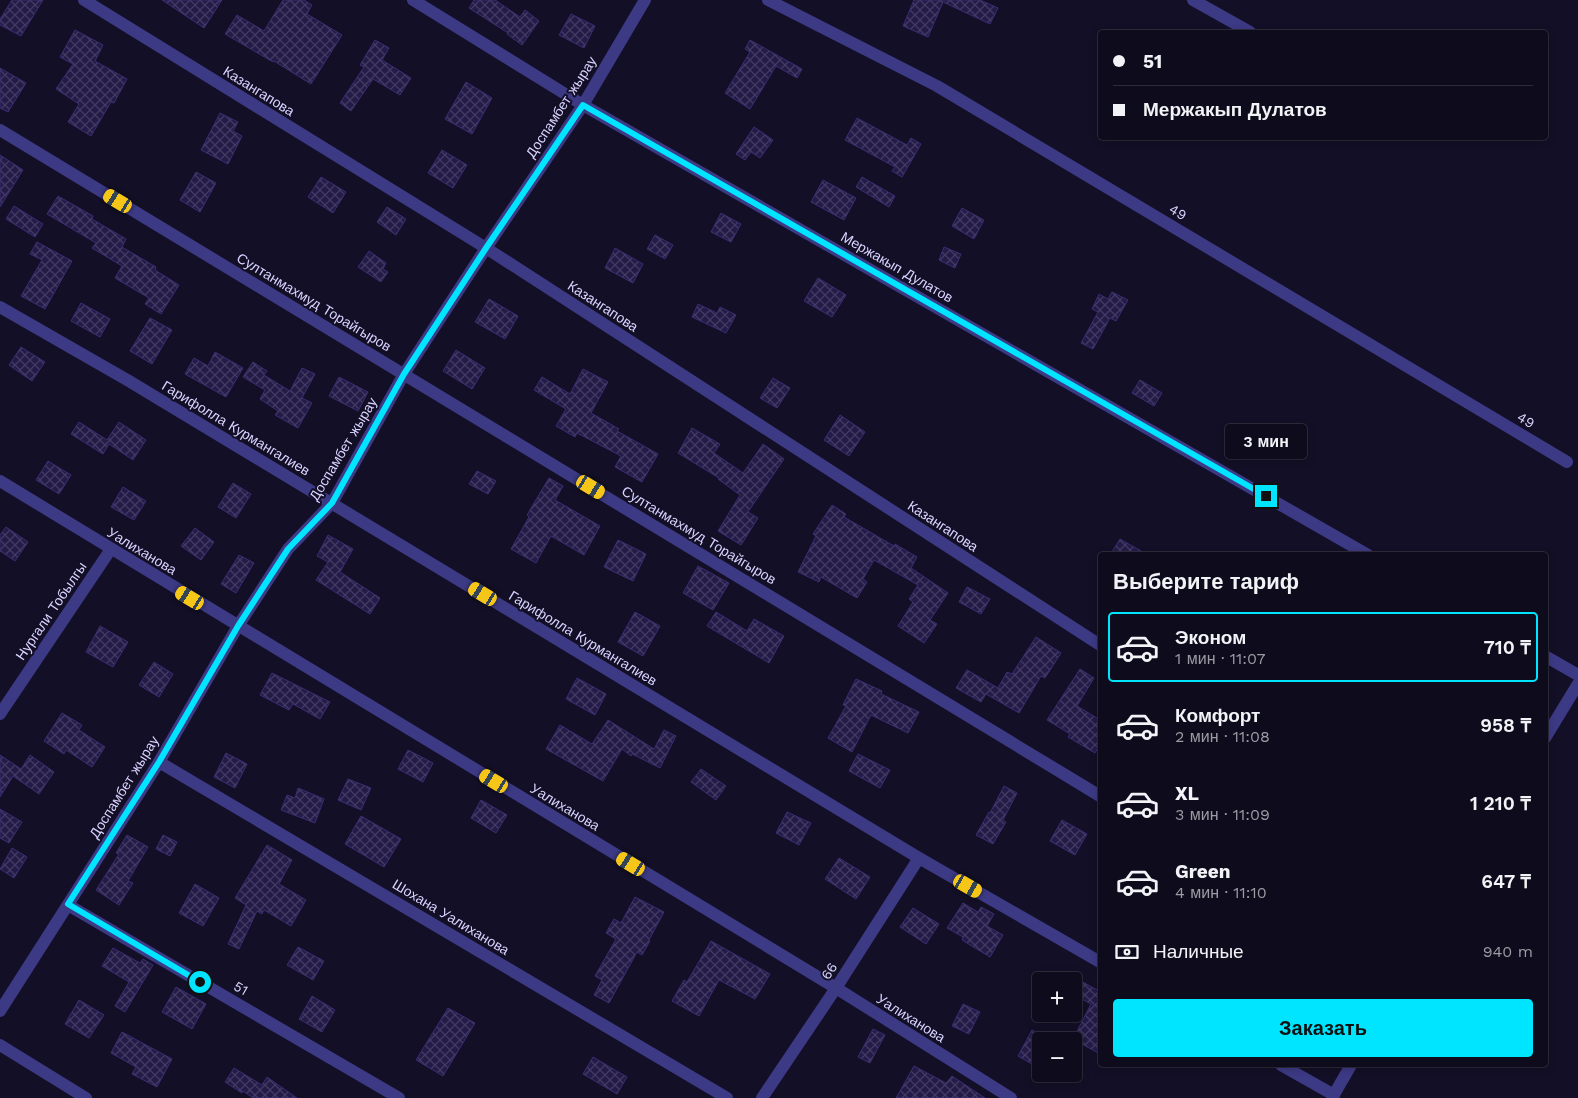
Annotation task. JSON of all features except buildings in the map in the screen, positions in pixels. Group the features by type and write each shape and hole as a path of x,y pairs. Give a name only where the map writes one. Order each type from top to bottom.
{"street":[{"name":"Казангапова","path":"84,0 486,248 1098,644"},
{"name":"Мержакып Дулатов","path":"414,0 583,105 1363,552"},
{"name":"Доспамбет жырау","path":"0,1011 159,762 238,626 288,549 332,503 404,374 486,248 583,105 645,0"},
{"name":"49","path":"768,0 937,86 1567,462"},
{"path":"1193,0 1246,30"},
{"name":"Султанмахмуд Торайгыров","path":"0,130 1098,795"},
{"name":"Гарифолла Курмангалиев","path":"0,308 129,381 919,858 1098,961"},
{"name":"Уалиханова","path":"0,481 836,988 1011,1098"},
{"name":"Нургали Тобылгы","path":"0,714 111,549"},
{"path":"1548,658 1578,675"},
{"path":"1548,733 1578,684"},
{"name":"Шохана Уалиханова","path":"159,762 727,1098"},
{"name":"66","path":"762,1098 836,988 919,858"},
{"name":"51","path":"68,904 399,1098"},
{"path":"0,1045 86,1098"},
{"path":"1284,1067 1333,1096 1351,1067"}],"route":[{"path":"200,982 68,904 159,762 238,626 288,549 332,503 404,374 486,248 583,105 1266,496"}]}
